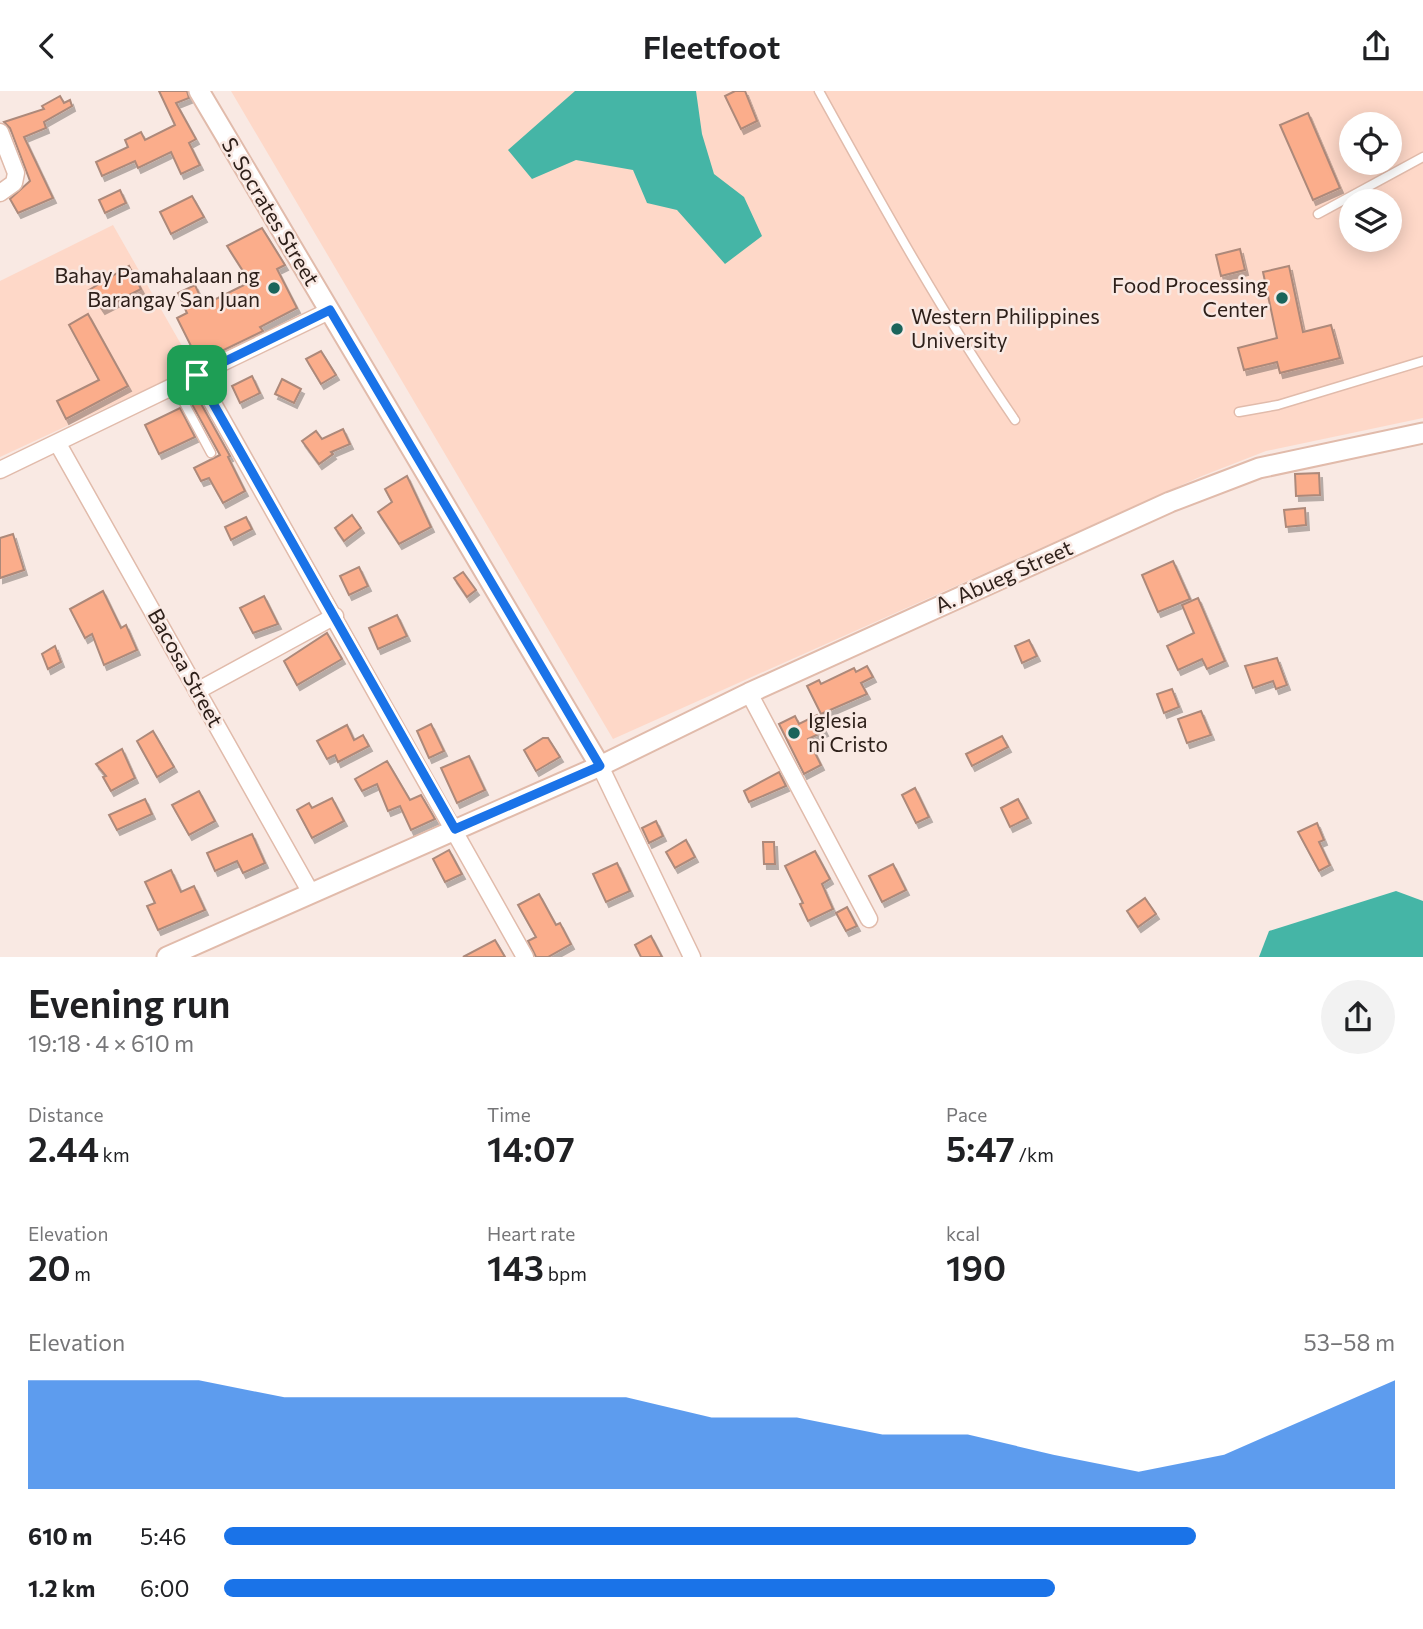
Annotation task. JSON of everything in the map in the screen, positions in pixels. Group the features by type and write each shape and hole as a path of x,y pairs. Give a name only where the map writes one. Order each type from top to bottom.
{"street":[{"name":"S. Socrates Street","path":"198,91 600,766"},
{"path":"0,132 16,173 14,183 0,193"},
{"path":"0,470 330,310"},
{"path":"197,375 525,957"},
{"name":"A. Abueg Street","path":"167,957 600,766 749,693 1021,569 1241,474 1319,452 1423,433"},
{"name":"Bacosa Street","path":"58,444 311,893"},
{"path":"197,691 335,617"},
{"path":"749,693 869,919"},
{"path":"600,766 692,957"}],"lane":[{"path":"819,91 922,278 967,351 1015,420"},
{"path":"1318,214 1423,157"},
{"path":"1239,412 1278,405 1423,361"},
{"path":"175,386 211,453"}],"shaded area":[{"name":"Western Philippines University","path":"231,91 1423,91 1423,418 1266,451 1202,476 613,739"},
{"path":"113,225 194,367 0,457 0,281"}],"water":[{"path":"575,91 696,91 702,134 714,174 744,197 762,236 725,264 677,210 647,203 633,170 576,160 532,179 508,150"},
{"path":"1396,891 1423,901 1423,957 1259,957 1269,931"}],"building":[{"path":"159,91 187,91 189,98 176,103 196,139 189,143 200,165 181,174 171,152 138,168 135,161 102,176 96,162 128,147 125,140 141,132 145,140 175,125"},
{"path":"735,91 745,91 757,121 741,129 725,96"},
{"path":"60,96 64,103 70,100 72,106 44,122 46,128 24,137 53,198 18,213 10,199 30,181 10,128 4,122 44,109 42,106"},
{"path":"1308,113 1340,188 1313,200 1280,125"},
{"path":"120,190 126,203 105,213 99,200"},
{"path":"192,196 204,217 171,234 160,212"},
{"path":"262,228 285,265 277,269 297,308 260,327 263,331 199,362 177,318 187,313 178,293 195,285 204,305 250,282 227,246"},
{"path":"1240,249 1245,270 1221,276 1216,255"},
{"path":"129,266 141,289 102,309 89,290"},
{"name":"Food Processing Center","path":"1289,266 1303,332 1331,325 1340,358 1280,373 1277,362 1244,370 1238,348 1277,338 1263,272"},
{"path":"88,314 128,386 66,419 57,401 99,380 69,325"},
{"path":"321,351 336,375 321,384 306,359"},
{"path":"252,376 260,393 240,403 232,386"},
{"path":"282,379 301,389 294,403 275,394"},
{"path":"195,393 230,456 228,457 245,491 223,503 209,478 201,481 194,468 220,455 188,397"},
{"path":"180,408 195,437 159,454 145,425"},
{"path":"343,429 350,444 331,452 333,454 319,464 302,441 316,431 322,439"},
{"path":"1319,473 1320,495 1296,496 1295,474"},
{"path":"407,476 431,527 399,544 378,512 392,502 385,489"},
{"path":"1305,508 1306,525 1286,527 1284,510"},
{"path":"352,515 361,528 344,541 335,528"},
{"path":"246,517 252,529 231,540 225,527"},
{"path":"13,534 24,570 0,578 0,538"},
{"path":"1173,561 1190,599 1158,612 1142,575"},
{"path":"359,567 368,586 349,595 340,576"},
{"path":"463,572 476,590 467,597 454,578"},
{"path":"103,591 121,628 126,625 137,650 104,665 92,634 85,638 70,609"},
{"path":"264,596 278,624 253,633 240,608"},
{"path":"1198,598 1225,661 1207,669 1202,659 1178,670 1167,646 1194,633 1182,605"},
{"path":"397,615 407,636 378,649 369,628"},
{"path":"327,633 342,659 297,685 284,661"},
{"path":"1029,640 1037,656 1022,663 1015,646"},
{"path":"55,646 61,662 48,669 42,654"},
{"path":"1277,658 1287,685 1276,689 1273,681 1253,688 1245,666"},
{"path":"867,666 873,677 861,683 867,694 821,714 807,686 819,680 821,684 854,668 856,672"},
{"path":"1172,689 1179,707 1164,713 1157,694"},
{"path":"1201,711 1211,735 1187,743 1178,719"},
{"path":"817,715 825,731 808,739 821,765 804,774 779,724 795,716 799,724"},
{"path":"431,724 444,751 429,758 417,731"},
{"path":"347,725 354,740 363,735 369,746 338,762 335,755 327,759 317,741"},
{"path":"153,731 174,767 157,777 137,741"},
{"path":"1002,736 1008,747 972,766 966,754"},
{"path":"543,738 548,738 560,757 536,771 524,750"},
{"path":"122,749 135,778 111,791 103,777 106,776 96,764"},
{"path":"469,756 485,790 457,803 441,768"},
{"path":"387,761 410,800 421,795 435,819 411,830 400,806 388,811 377,784 362,791 355,779"},
{"path":"779,772 786,786 749,802 744,791"},
{"path":"915,788 929,817 916,823 902,795"},
{"path":"199,791 215,821 189,835 172,805"},
{"path":"332,798 344,821 312,838 297,810 309,803 312,808"},
{"path":"145,799 152,814 117,830 109,815"},
{"path":"1018,799 1028,818 1010,827 1001,808"},
{"path":"656,821 663,836 649,843 642,828"},
{"path":"1317,823 1324,840 1319,842 1330,865 1319,871 1298,832"},
{"path":"252,834 265,863 243,873 237,861 215,871 207,853"},
{"path":"686,840 695,857 675,868 666,852"},
{"path":"763,842 774,842 775,864 764,864"},
{"path":"449,850 462,874 445,882 433,859"},
{"path":"815,851 830,879 822,884 833,909 808,921 800,904 803,903 785,866"},
{"path":"617,863 630,891 606,902 593,874"},
{"path":"893,864 906,890 882,902 869,876"},
{"path":"171,870 181,892 194,886 205,910 158,930 147,906 155,903 145,882"},
{"path":"539,894 556,925 560,923 571,944 548,957 536,957 528,941 536,937 518,905"},
{"path":"1145,898 1156,914 1138,927 1127,911"},
{"path":"847,907 857,926 846,931 836,913"},
{"path":"651,936 662,957 641,957 635,945"},
{"path":"495,940 505,957 463,957"}],"place":[{"name":"Bahay Pamahalaan ng Barangay San Juan","path":"274,288"},
{"name":"Food Processing Center","path":"1282,298"},
{"name":"Western Philippines University","path":"897,329"},
{"name":"Iglesia ni Cristo","path":"794,733"}],"route":[{"path":"330,310 600,766 455,829 197,375 330,310"}]}
